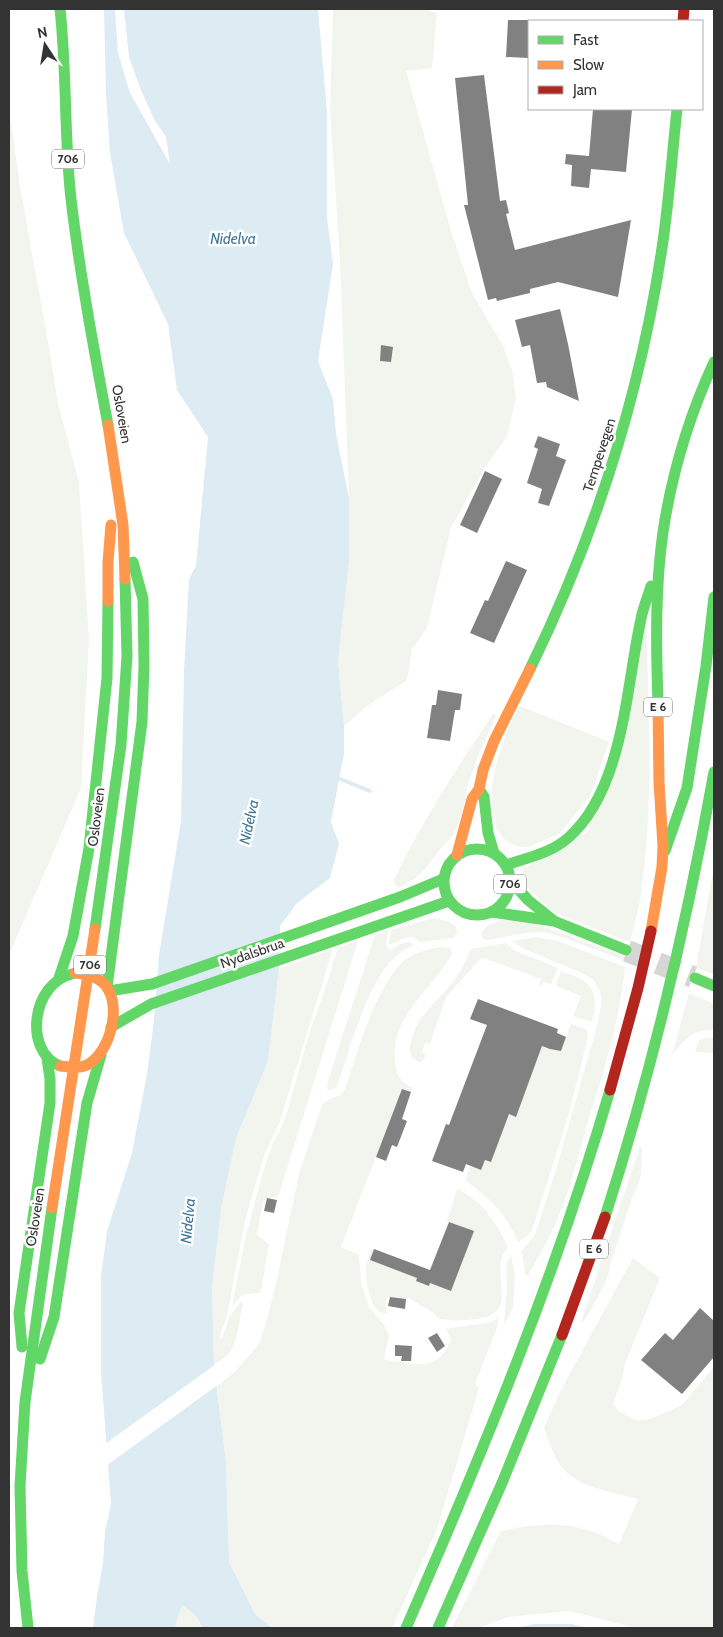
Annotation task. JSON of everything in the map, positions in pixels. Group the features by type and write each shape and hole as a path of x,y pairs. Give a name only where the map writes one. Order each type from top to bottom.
{"main road":[{"name":"Osloveien","path":"28,1628 20,1527 20,1486 25,1402 36,1315 107,852 121,746 127,656 123,525 106,406 87,308 71,198 64,46 60,9"},
{"name":"Tempevegen","path":"457,855 472,798 479,789 494,741 534,660 582,551 627,418 662,248 677,110"},
{"name":"E 6","path":"406,1628 505,1398 562,1244 585,1176 630,1020 652,931 663,856 658,769 660,559 672,487 688,427 714,362"},
{"name":"706","path":"59,978 73,936 89,848 107,678 108,562 117,476"},
{"name":"706","path":"25,1402 54,1317 87,1103 100,1055 106,1046 111,1027 113,1009 108,989 140,742 144,665 142,599 123,525"},
{"name":"E 6","path":"506,865 539,855 569,838 595,806 612,764 625,706 640,620 660,559"},
{"path":"663,856 687,788 706,666 714,597"},
{"name":"E 6","path":"438,1628 486,1520 569,1318 598,1239 638,1113 662,1023 696,874 714,772"},
{"path":"479,789 484,797 488,833 494,853"},
{"path":"449,901 443,887 443,879 448,864 457,855 469,849 486,849 494,853"},
{"name":"706","path":"492,912 503,902 510,888 506,865 494,853"},
{"name":"Nydalsbrua","path":"108,989 152,984 443,879"},
{"name":"706","path":"510,880 528,900 554,921"},
{"name":"706","path":"449,901 455,907 469,914 492,912 554,921 626,950"},
{"name":"Nydalsbrua","path":"111,1027 151,1004 449,901"},
{"name":"706","path":"25,1402 19,1313 50,1103 50,1080 47,1058 42,1052 38,1037 38,1014 44,994 59,978 76,973 90,975 101,981 108,989"},
{"path":"695,978 714,986"},
{"path":"47,1058 52,1063 67,1068 82,1067 91,1063 100,1055"}],"shaded area":[{"path":"333,9 425,9 437,13 432,68 406,71 451,231 472,293 502,344 512,370 516,398 507,436 485,468 451,527 427,628 412,649 407,680 367,706 344,726 338,661 349,562 349,498 340,259 330,111"},
{"path":"9,110 20,186 58,404 79,483 89,639 81,788 9,955"},
{"path":"646,620 649,796 640,901 630,942 553,912 526,886 522,870 588,831"},
{"path":"520,706 609,742 590,796 560,833 529,847 511,844 503,838 496,827 492,807 492,786 497,761 508,728"},
{"path":"493,714 496,716 477,758 468,784 463,811 454,834 416,878 398,888 393,882 415,838"},
{"path":"714,866 714,975 696,967"},
{"path":"434,918 448,921 456,927 457,933 453,938 420,942 412,937 408,937 389,945 391,930"},
{"path":"502,920 531,922 627,957 626,961 556,935 541,932 524,933 489,940 485,940 482,937 481,933 487,926"},
{"path":"388,931 386,945 389,950 405,942 414,945 395,957 381,975 359,1021 338,1084 336,1088 328,1090 328,1081 375,935"},
{"path":"536,937 558,941 625,967 620,1004 611,1042 568,1190 551,1234 527,1275 525,1274 522,1251 535,1235 556,1170 597,1026 602,1001 600,991 594,980 582,973 524,949 512,941"},
{"path":"358,941 279,1194 277,1197 266,1198 263,1202 257,1233 258,1236 269,1244 261,1290 259,1293 242,1295 232,1306 246,1235 266,1162 288,1109 309,1034 338,948"},
{"path":"506,943 513,950 558,968 551,984 543,982 542,986 539,985 541,979 481,958 446,997 430,1044 425,1043 422,1053 426,1055 424,1059 420,1062 414,1060 411,1056 410,1045 416,1026 425,1013 455,980 471,949"},
{"path":"442,947 450,948 451,956 408,1012 396,1039 395,1061 398,1075 402,1081 413,1088 411,1092 402,1089 341,1247 359,1255 361,1283 369,1307 384,1325 389,1335 384,1359 416,1364 430,1363 440,1357 448,1346 451,1339 446,1329 491,1322 498,1318 498,1325 475,1384 479,1388 437,1529 392,1628 272,1628 255,1614 229,1562 226,1462 217,1386 235,1372 259,1344 276,1284 299,1174 322,1105 330,1099 341,1095 346,1087 370,1016 388,980 398,966 417,953"},
{"path":"333,949 279,1124 265,1153 246,1216 227,1316 220,1335 221,1340 230,1316 241,1301 243,1303 236,1339 230,1352 214,1365 212,1288 221,1210 236,1138 268,1061 279,969"},
{"path":"561,971 581,979 591,989 595,1000 595,1011 591,1022 573,1016 581,996 556,986"},
{"path":"689,993 714,1004 714,1030 699,1032 690,1036 672,1055"},
{"path":"571,1024 586,1029 588,1037 568,1117 532,1230 518,1242 502,1214 465,1180 470,1166 481,1170 485,1160 491,1162 509,1114 516,1116 542,1046 561,1051"},
{"path":"714,1038 714,1053 695,1052 699,1040"},
{"path":"640,1147 642,1149 639,1184 633,1195 607,1280 586,1318 580,1325"},
{"path":"457,1189 475,1200 482,1207 494,1221 508,1248 502,1257 500,1268 502,1300 498,1309 490,1315 476,1319 447,1320 437,1318 435,1314 409,1298 387,1297 385,1304 387,1313 381,1313 370,1296 367,1280 367,1260 371,1249 374,1249 370,1260 417,1277 429,1285 473,1231 447,1221"},
{"path":"511,1256 515,1275 513,1308 504,1325 507,1288 506,1267"},
{"path":"633,1258 660,1278 624,1366 623,1377 613,1404 619,1412 638,1421 650,1419 682,1405 714,1367 714,1628 635,1628 570,1611 508,1617 478,1628 452,1628 501,1531 536,1525 571,1526 594,1532 619,1544 638,1499 595,1488 567,1473 555,1457 544,1428 561,1390"},
{"path":"183,1604 196,1616 203,1628 175,1628"}],"water":[{"name":"Nidelva","path":"104,9 115,9 118,53 130,93 170,164 166,137 154,119 129,57 124,9 318,9 327,112 327,218 333,264 318,361 333,399 336,434 349,498 349,562 338,661 344,726 344,754 331,822 339,844 330,878 297,903 280,926 279,969 268,1061 236,1138 221,1210 212,1288 214,1365 226,1462 229,1562 255,1614 272,1628 203,1628 196,1616 183,1605 175,1628 93,1628 103,1563 105,1532 111,1504 101,1372 101,1277 107,1231 132,1153 147,1074 154,1020 159,955 181,821 184,672 189,579 196,566 208,437 177,390 168,324 124,233 110,153 106,94"},
{"path":"534,1624 571,1624 590,1628 517,1628"}],"pier":[{"path":"216,1364 219,1384 106,1466 105,1444"}],"building":[{"path":"508,20 528,20 528,58 506,57"},
{"path":"484,75 500,201 506,200 509,213 506,214 515,250 631,220 618,297 558,282 530,289 530,293 497,301 496,298 488,300 464,205 468,205 455,78"},
{"path":"593,110 632,110 626,172 591,169 589,188 571,186 572,165 565,164 566,154 589,156"},
{"path":"560,309 579,401 547,387 546,382 537,383 530,345 522,347 515,320"},
{"path":"381,345 393,347 391,362 380,361"},
{"path":"538,436 560,444 556,456 566,460 549,506 538,503 542,489 527,483 538,449 534,447"},
{"path":"485,471 502,479 477,533 460,525"},
{"path":"506,561 527,570 494,643 470,633 485,600 488,601"},
{"path":"438,690 462,694 460,710 455,710 450,741 427,738 432,705 436,705"},
{"path":"478,999 558,1029 557,1033 566,1037 561,1051 542,1046 516,1117 509,1114 491,1162 485,1160 481,1170 466,1164 463,1172 432,1161 446,1124 449,1125 487,1025 470,1019"},
{"path":"402,1089 411,1092 402,1119 407,1121 397,1147 392,1145 386,1161 376,1157"},
{"path":"267,1198 277,1200 274,1213 264,1211"},
{"path":"449,1222 474,1231 451,1291 430,1283 429,1286 416,1281 417,1278 370,1260 374,1249 430,1270"},
{"path":"390,1297 406,1299 405,1309 388,1306"},
{"path":"700,1308 714,1321 714,1357 682,1394 641,1360 665,1333 673,1340"},
{"path":"437,1333 445,1346 437,1352 428,1338"},
{"path":"395,1345 412,1346 411,1361 401,1361 402,1356 395,1356"}],"waterway":[{"path":"335,777 370,791"}],"tunnel":[{"path":"627,951 693,977"}],"traffic: fast":[{"path":"60,9 71,199 83,284 108,425"},
{"path":"530,669 575,568 595,516 628,411 653,303 662,248 677,110"},
{"path":"658,703 657,596 663,532 671,488 682,445 714,362"},
{"path":"107,987 142,722 144,665 143,599 133,562"},
{"path":"95,929 121,745 127,656 125,579"},
{"path":"506,865 554,848 568,838 587,817 601,793 612,765 620,735 642,615 651,586"},
{"path":"665,851 687,788 706,666 714,597"},
{"path":"59,978 73,936 89,848 107,678 108,601"},
{"path":"605,1217 638,1107 667,996 692,885 714,772"},
{"path":"479,789 484,797 488,833 494,853"},
{"path":"470,849 484,849 496,854 505,863 510,875 510,882 508,895 501,906 484,915 470,915 458,910 449,901 444,889 444,875 449,863 458,854 470,849"},
{"path":"109,991 152,984 400,897 443,879"},
{"path":"510,880 528,900 553,920"},
{"path":"111,1027 151,1004 449,901"},
{"path":"492,912 554,921 626,950"},
{"path":"60,1066 48,1058 41,1047 37,1033 37,1018 41,1003 48,990 58,980 72,974"},
{"path":"695,978 714,986"},
{"path":"40,1359 54,1317 87,1103 101,1055"},
{"path":"22,1347 19,1313 50,1103 50,1079 47,1058"},
{"path":"406,1628 463,1496 517,1362 566,1227 610,1090"},
{"path":"28,1628 22,1571 20,1486 25,1402 52,1208"},
{"path":"438,1628 502,1483 562,1335"}],"traffic: slow":[{"path":"108,425 123,525 125,579"},
{"path":"108,601 108,562 111,525"},
{"path":"457,855 472,799 479,789 483,770 494,741 530,669"},
{"path":"651,931 662,867 663,846 659,782 658,703"},
{"path":"52,1208 95,929"},
{"path":"61,1066 81,1067 95,1059 102,1051 107,1040 113,1017 111,995 106,986 92,976 75,973"}],"traffic: jam":[{"path":"683,20 684,9"},
{"path":"610,1090 638,988 651,931"},
{"path":"562,1335 605,1217"}]}
